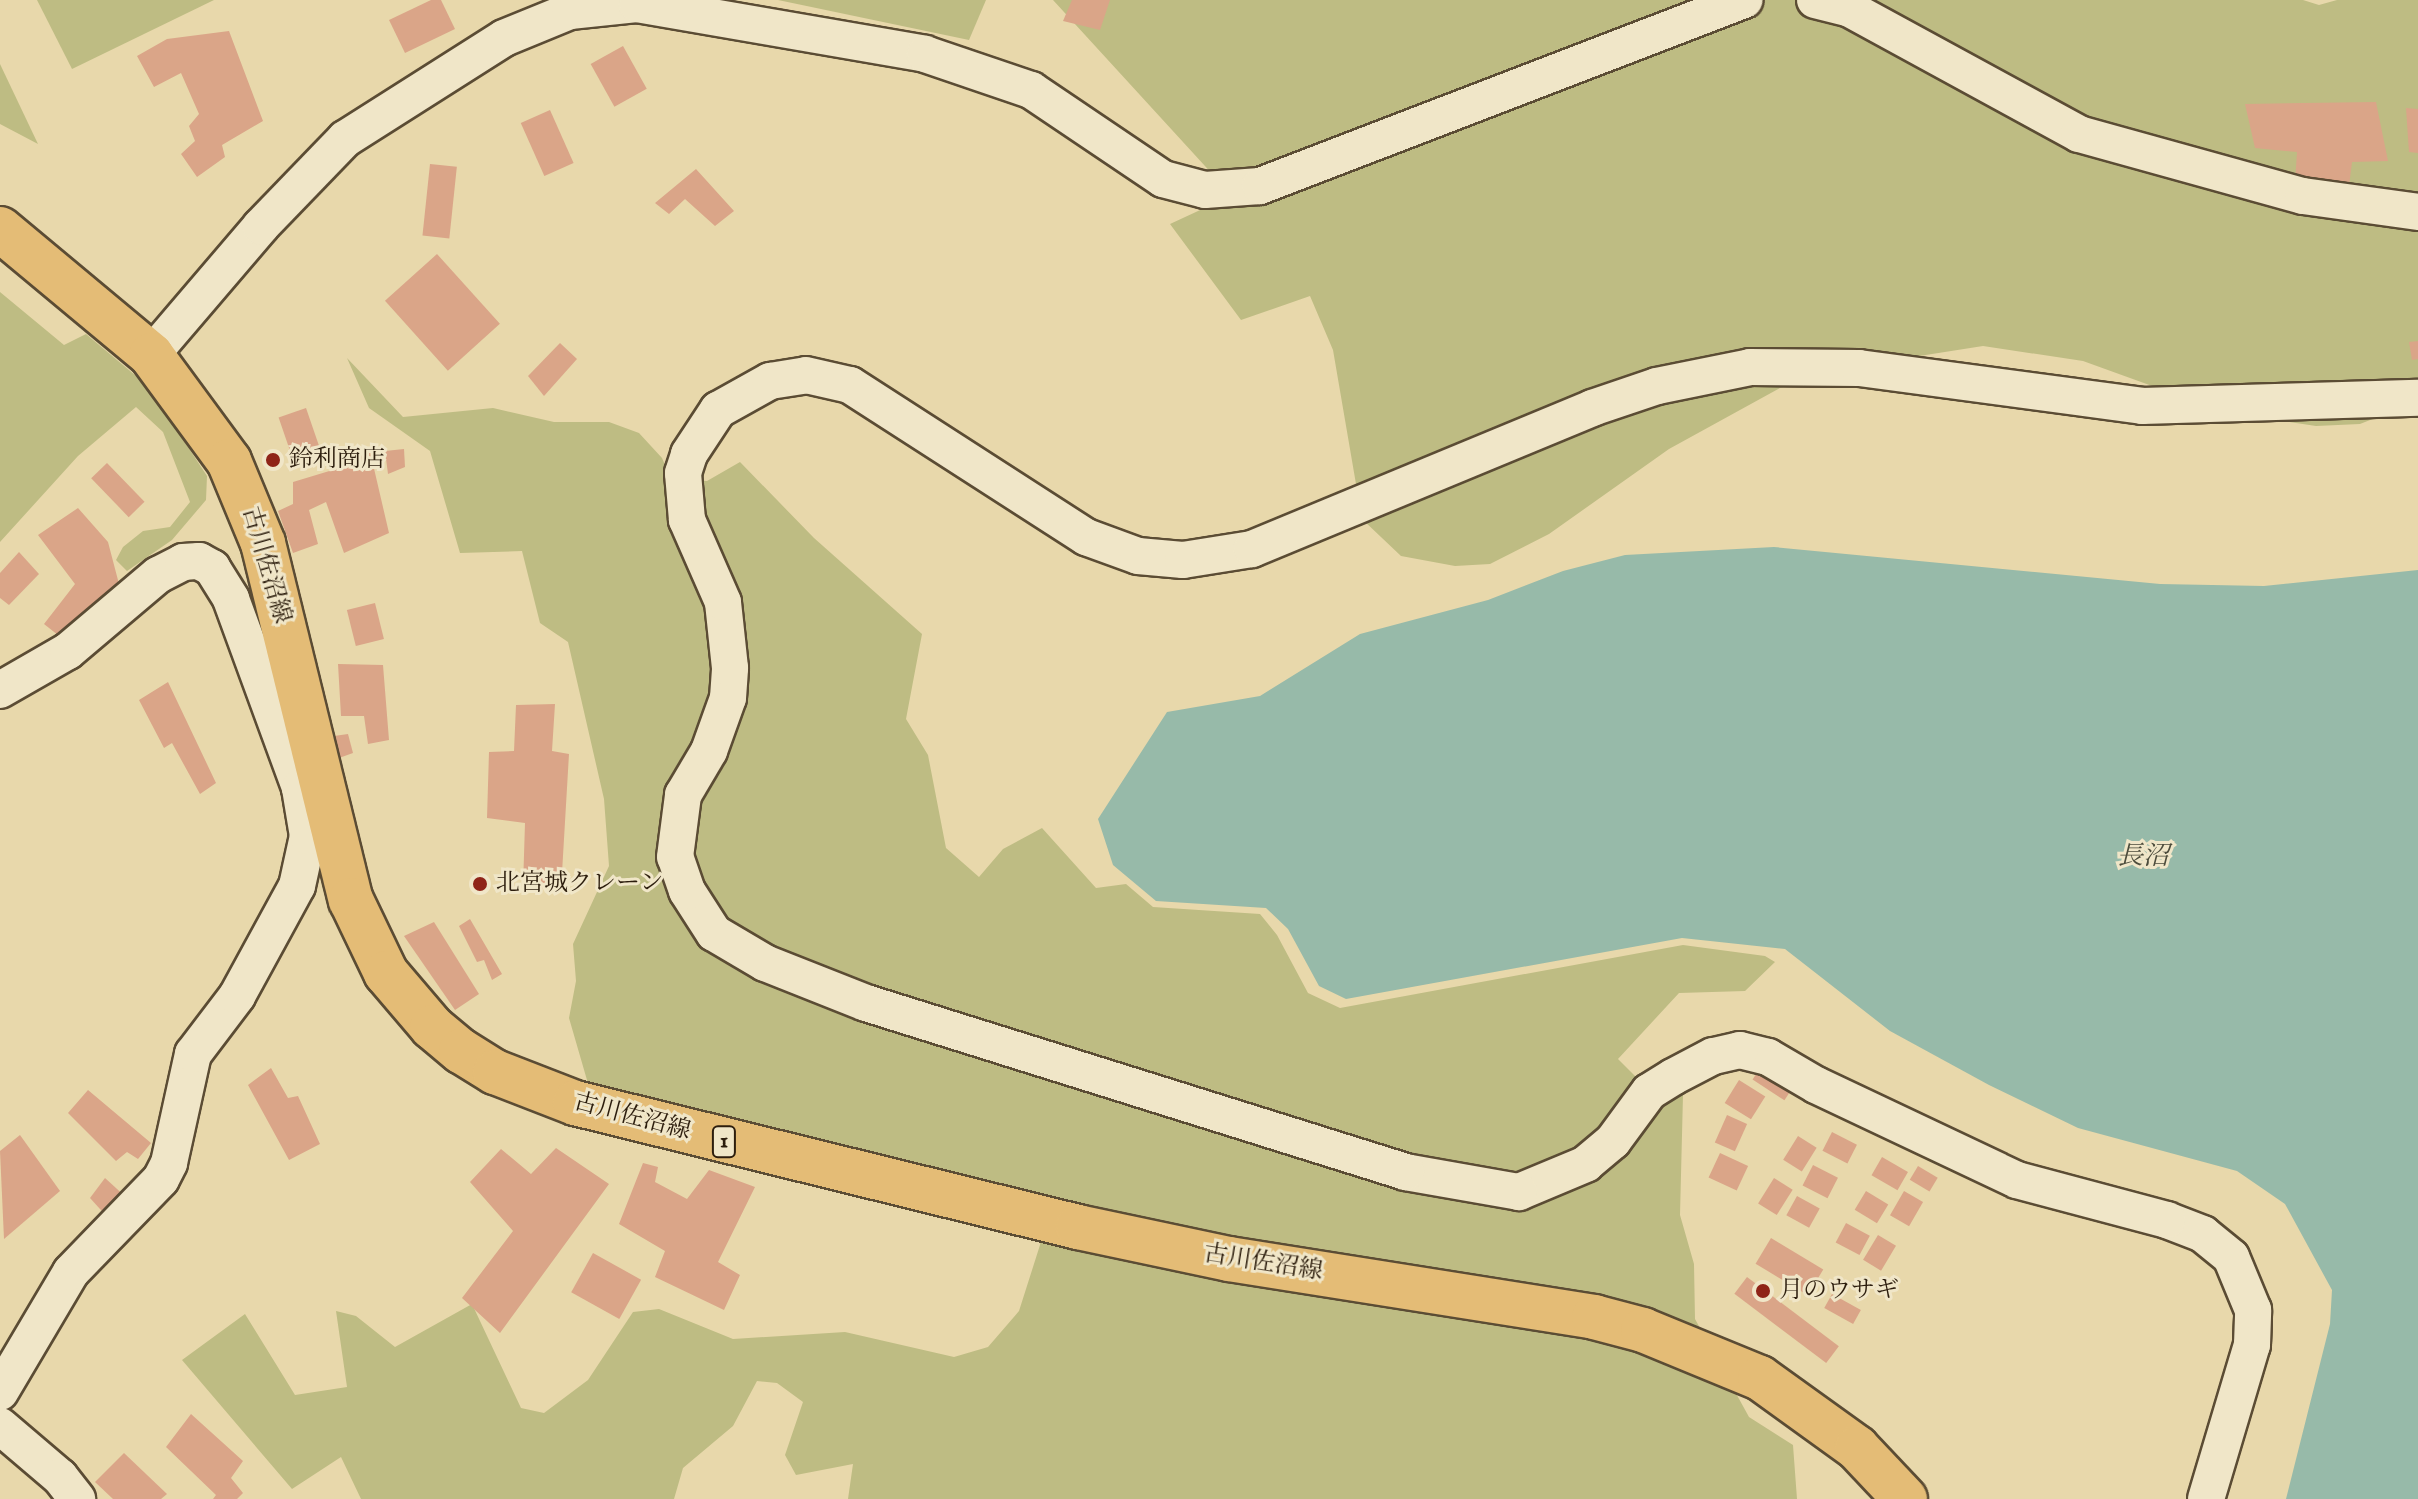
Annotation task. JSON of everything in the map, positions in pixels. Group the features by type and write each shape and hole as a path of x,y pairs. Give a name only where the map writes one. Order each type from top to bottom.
{"main road":[{"name":"古川佐沼線","path":"0,229 151,355 207,426 248,499 275,589 310,787 351,900 386,973 432,1027 507,1077 619,1114 1078,1227 1229,1259 1594,1317 1643,1330 1760,1378 1857,1448 1905,1499"}],"street":[{"path":"151,355 261,226 345,139 536,23 606,4 640,2 925,54 983,70 1031,90 1163,179 1205,190 1260,186 1744,0"},
{"path":"1815,0 1848,8 2079,134 2303,196 2418,212"},
{"path":"2206,1499 2252,1345 2253,1310 2231,1257 2203,1234 2167,1220 2017,1180 1816,1085 1768,1057 1740,1050 1673,1077 1649,1092 1613,1141 1586,1164 1519,1192 1406,1172 866,1003 765,963 714,933 687,891 675,857 679,806 709,751 728,698 730,668 723,602 687,520 683,473 696,443 718,410 770,381 806,375 850,385 1086,537 1138,556 1183,560 1252,549 1592,408 1657,386 1750,367 1859,368 2142,406 2418,398"},
{"path":"0,690 68,651 158,575 183,562 199,561 212,568 231,599 310,787 308,836 297,886 237,996 193,1054 169,1163 148,1193 71,1272 0,1392"},
{"path":"0,1426 60,1477 77,1499"}],"shaded area":[{"path":"37,0 214,0 72,69"},
{"path":"778,0 986,0 969,40"},
{"path":"1053,0 2303,0 2319,5 2337,0 2418,0 2418,401 2360,424 2316,426 2224,412 2083,361 1983,346 1881,362 1780,388 1669,449 1549,534 1490,564 1455,566 1401,556 1362,519 1333,350 1310,296 1241,320 1170,224 1211,205 1237,201"},
{"path":"0,64 38,144 0,124"},
{"path":"0,292 64,345 86,334 148,386 207,476 206,500 172,540 127,571 116,560 123,547 143,531 170,527 190,502 163,432 136,407 78,456 0,542"},
{"path":"347,358 403,417 493,408 554,422 609,422 639,433 662,458 671,479 707,481 740,462 814,538 922,634 906,719 928,755 946,848 979,877 1003,849 1042,828 1096,888 1126,884 1153,907 1260,914 1277,935 1308,993 1340,1008 1683,945 1765,956 1775,962 1745,991 1679,993 1618,1059 1636,1077 1683,1095 1680,1215 1694,1264 1695,1319 1749,1417 1793,1445 1797,1499 848,1499 853,1464 796,1475 785,1455 803,1402 777,1383 757,1381 733,1426 683,1468 674,1499 361,1499 341,1457 292,1489 182,1360 245,1314 295,1395 347,1387 336,1311 356,1316 395,1347 472,1304 521,1408 544,1413 588,1380 633,1312 659,1309 733,1339 845,1332 954,1357 988,1347 1019,1311 1040,1245 1046,1200 589,1087 569,1018 576,981 573,944 609,866 604,799 568,642 540,623 522,551 460,553 430,451 369,408"}],"water":[{"name":"長沼","path":"1774,547 2160,584 2264,586 2418,570 2418,1499 2286,1499 2330,1324 2332,1290 2285,1204 2237,1171 2078,1128 1989,1085 1890,1031 1785,949 1682,938 1346,999 1319,986 1288,929 1266,908 1156,901 1113,865 1098,819 1167,712 1260,696 1360,634 1488,600 1563,571 1625,555"}],"building":[{"path":"431,0 441,0 455,29 405,53 389,20"},
{"path":"1072,0 1110,0 1100,30 1063,21"},
{"path":"229,31 263,121 222,145 225,157 197,177 181,154 195,141 189,126 199,114 181,73 154,87 137,56 167,39"},
{"path":"623,46 647,89 614,107 591,64"},
{"path":"2376,102 2388,161 2352,162 2349,186 2295,182 2297,152 2255,148 2245,104"},
{"path":"2406,108 2418,109 2418,153 2409,152"},
{"path":"550,110 574,163 544,176 521,123"},
{"path":"430,164 457,167 449,238 422,236"},
{"path":"696,169 734,211 715,226 685,199 669,214 655,203"},
{"path":"437,254 500,324 448,371 385,301"},
{"path":"2418,341 2418,359 2412,360 2409,342"},
{"path":"560,343 577,359 544,396 528,376"},
{"path":"306,408 322,455 295,465 279,417"},
{"path":"369,447 389,533 344,553 326,502 309,510 318,544 293,553 278,511 293,504 293,482 336,469 336,455"},
{"path":"404,449 405,467 388,474 385,451"},
{"path":"107,463 145,502 129,517 91,478"},
{"path":"78,508 108,542 119,584 68,643 44,624 75,584 38,535"},
{"path":"19,552 39,574 9,605 0,598 0,573"},
{"path":"375,603 384,639 356,646 347,610"},
{"path":"338,664 383,665 389,740 368,744 364,716 341,716"},
{"path":"168,682 216,783 200,794 172,743 164,748 139,700"},
{"path":"555,704 552,751 569,754 561,890 523,887 525,823 487,818 489,752 514,751 516,705"},
{"path":"348,734 353,753 339,758 334,736"},
{"path":"470,919 502,974 492,980 484,960 477,962 459,926"},
{"path":"434,922 479,994 455,1010 404,936"},
{"path":"1764,1062 1796,1083 1784,1100 1753,1080"},
{"path":"271,1068 288,1098 298,1096 320,1144 289,1160 248,1085"},
{"path":"1739,1080 1765,1096 1751,1119 1725,1103"},
{"path":"88,1090 151,1143 138,1159 127,1152 116,1161 68,1113"},
{"path":"1727,1115 1747,1124 1735,1151 1715,1142"},
{"path":"1832,1132 1857,1145 1847,1163 1822,1151"},
{"path":"20,1135 60,1191 4,1239 0,1151"},
{"path":"1798,1136 1817,1148 1802,1171 1783,1160"},
{"path":"556,1148 609,1184 500,1333 462,1298 513,1231 470,1182 501,1149 531,1174"},
{"path":"1720,1153 1748,1166 1737,1191 1709,1177"},
{"path":"1882,1157 1908,1172 1897,1190 1872,1175"},
{"path":"643,1163 658,1167 655,1182 687,1199 709,1170 755,1187 718,1262 740,1275 724,1310 655,1277 665,1251 619,1224"},
{"path":"1813,1165 1838,1178 1828,1198 1803,1185"},
{"path":"1918,1166 1938,1178 1929,1192 1910,1180"},
{"path":"105,1178 128,1199 110,1220 90,1198"},
{"path":"1774,1178 1793,1190 1777,1215 1758,1203"},
{"path":"1866,1191 1888,1204 1877,1223 1855,1210"},
{"path":"1904,1191 1923,1202 1909,1226 1890,1215"},
{"path":"1797,1196 1820,1209 1809,1228 1786,1215"},
{"path":"1846,1223 1870,1236 1860,1255 1836,1242"},
{"path":"1878,1235 1896,1246 1881,1271 1863,1260"},
{"path":"1771,1238 1823,1269 1808,1295 1756,1264"},
{"path":"593,1253 641,1280 619,1319 571,1292"},
{"path":"1747,1277 1839,1346 1826,1363 1734,1294"},
{"path":"1832,1294 1861,1310 1853,1324 1824,1308"},
{"path":"191,1414 243,1461 231,1478 243,1493 237,1499 213,1499 216,1495 166,1447"},
{"path":"124,1453 167,1494 161,1499 113,1499 95,1482"}],"place":[{"name":"鈴利商店","path":"273,460"},
{"name":"北宮城クレーン","path":"480,884"},
{"name":"月のウサギ","path":"1763,1291"}]}
